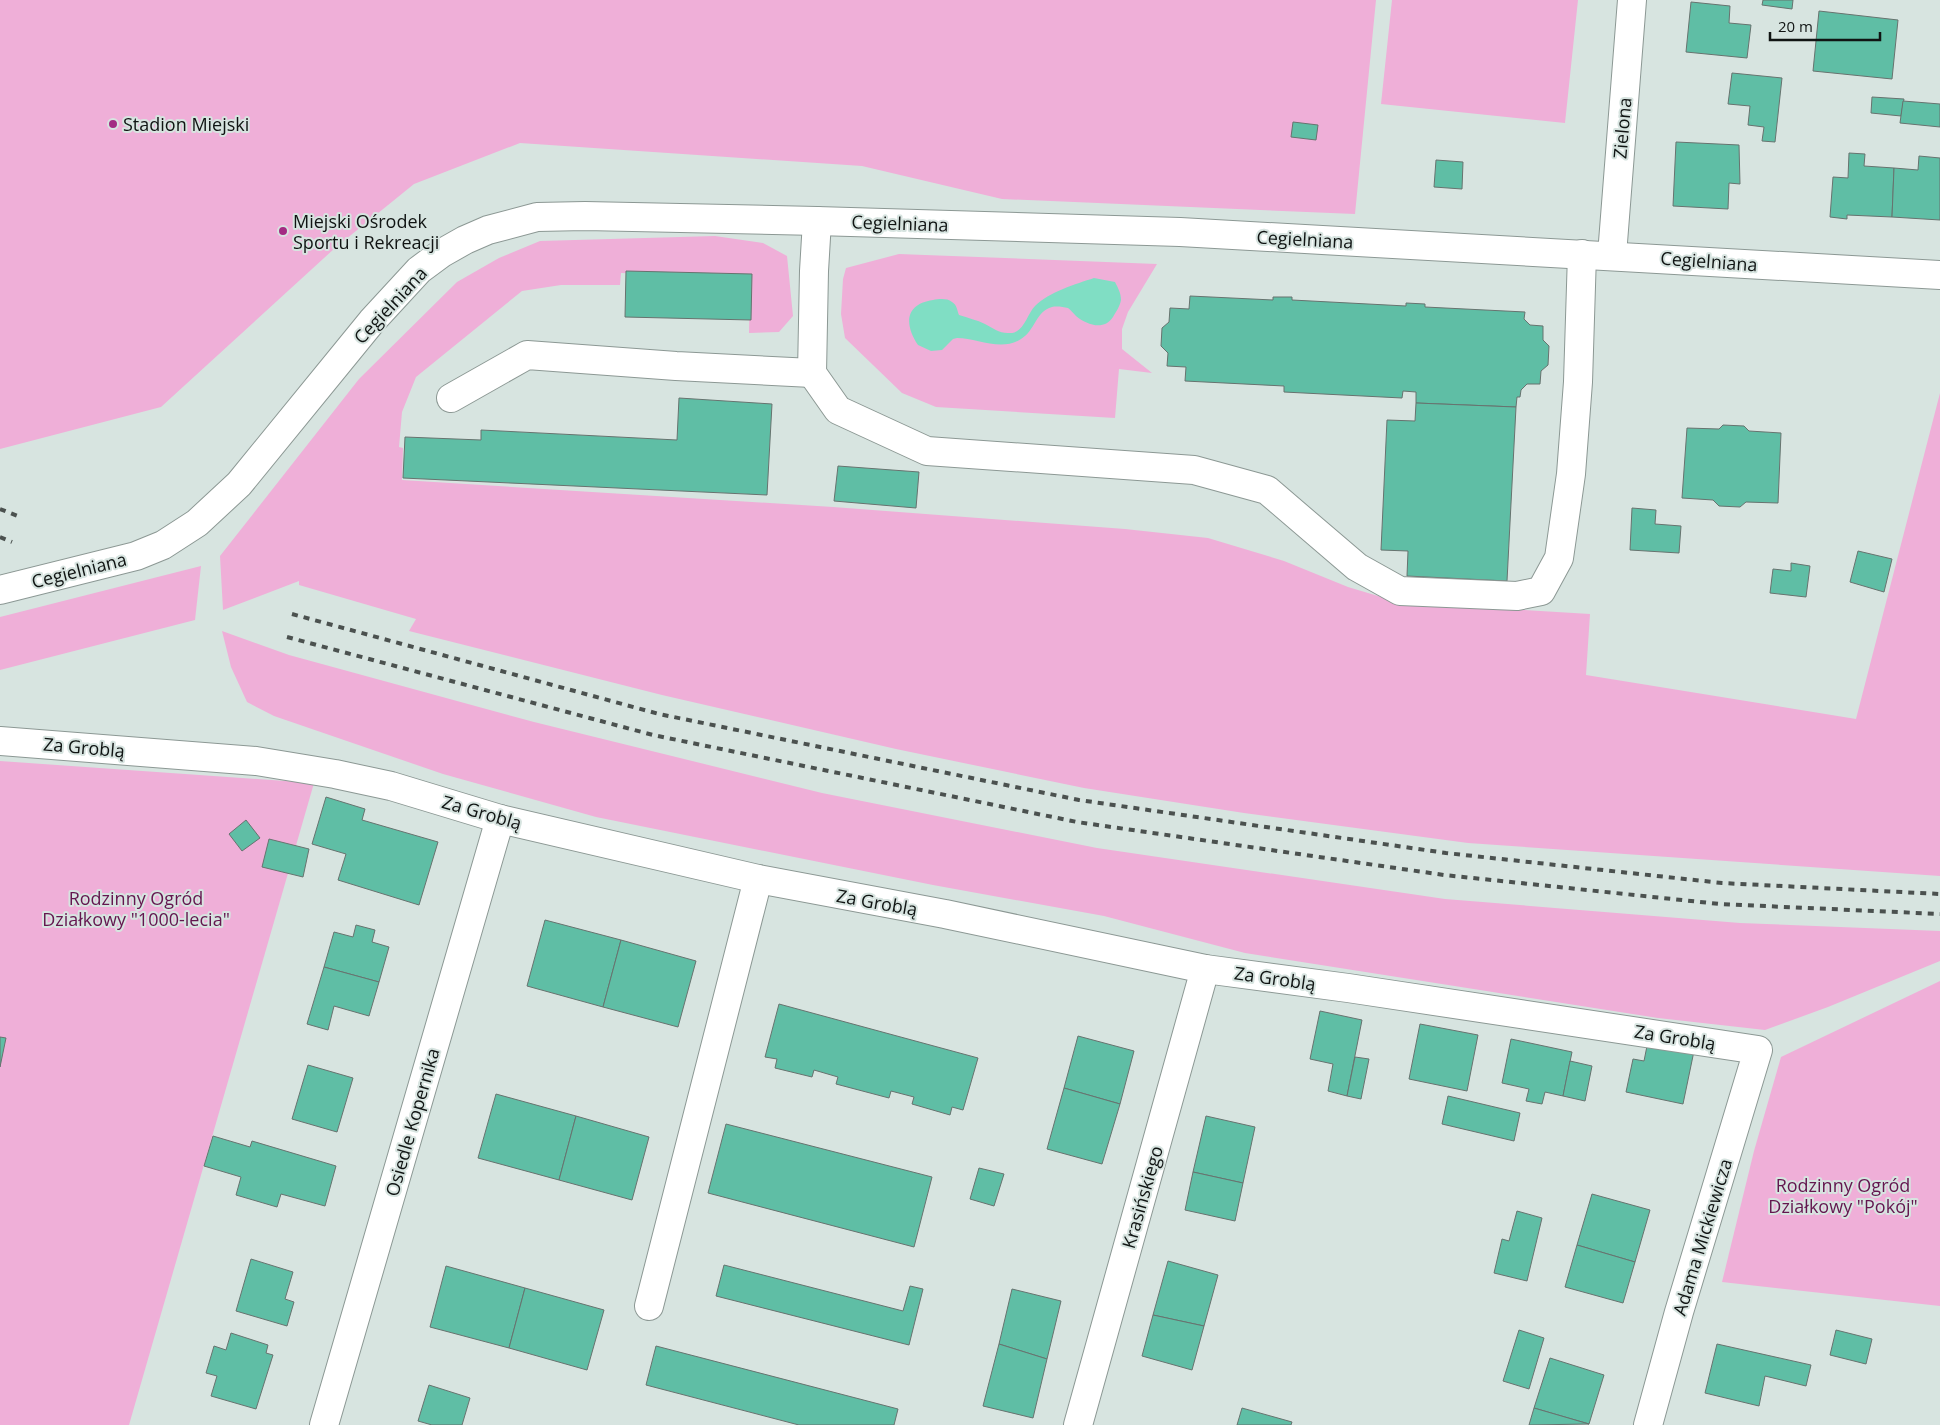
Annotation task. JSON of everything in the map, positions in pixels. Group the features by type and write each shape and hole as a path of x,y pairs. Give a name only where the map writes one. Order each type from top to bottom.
{"street":[{"name":"Zielona","path":"1612,256 1632,0"},
{"name":"Cegielniana","path":"0,590 136,556 163,545 197,523 239,484 372,321 419,270 464,240 513,222 545,217 585,216 1180,232 1940,275"},
{"path":"817,221 812,373 838,410 927,451 1194,470 1267,490 1357,567 1400,591 1517,596 1541,591 1559,558 1571,474 1578,382 1582,254"},
{"path":"451,398 527,356 812,373"},
{"name":"Za Groblą","path":"0,741 256,761 334,774 391,786 500,819 758,880 945,914 1205,969 1348,988 1758,1050"},
{"name":"Osiedle Kopernika","path":"324,1425 500,819"},
{"path":"649,1306 758,880"},
{"name":"Krasińskiego","path":"1078,1425 1205,969"},
{"name":"Adama Mickiewicza","path":"1648,1425 1679,1312 1758,1050"}],"green space":[{"path":"0,0 1376,0 1355,214 1002,199 862,166 520,143 414,184 335,248 161,407 0,449"},
{"path":"1392,0 1578,0 1565,123 1381,104"},
{"path":"715,236 763,243 787,256 793,316 779,332 749,333 750,277 621,273 620,285 561,285 522,291 416,377 402,412 399,447 403,448 402,480 833,507 1125,529 1208,538 1284,561 1348,587 1398,602 1590,614 1586,675 1856,719 1940,393 1940,876 1468,843 1244,813 1084,788 896,749 662,695 409,631 416,619 299,585 299,581 223,610 220,556 359,379 457,282 499,258 540,241"},
{"path":"899,254 1157,264 1128,312 1122,329 1122,349 1152,373 1119,369 1115,418 936,407 902,393 845,338 841,314 843,279 846,268"},
{"path":"201,566 195,620 0,670 0,617"},
{"path":"222,631 289,655 534,722 822,793 1097,848 1445,899 1740,923 1940,931 1940,961 1828,1007 1765,1030 1658,1018 1245,953 1104,916 933,885 596,817 443,774 274,716 247,702 231,667"},
{"name":"Rodzinny Ogród Działkowy \"1000-lecia\"","path":"0,761 314,783 129,1425 0,1425"},
{"name":"Rodzinny Ogród Działkowy \"Pokój\"","path":"1940,981 1940,1306 1722,1282 1754,1151 1781,1057"}],"shaded area":[{"path":"1094,278 1115,282 1120,295 1121,300 1118,309 1105,324 1090,324 1080,319 1068,308 1052,307 1042,313 1026,335 1013,343 997,344 957,338 953,339 942,350 931,351 918,345 910,330 909,323 912,310 924,302 943,299 954,303 959,315 1000,332 1015,332 1022,327 1032,309 1041,301 1063,289"}],"building":[{"path":"1763,0 1793,0 1792,9 1762,5"},
{"path":"1691,2 1730,6 1729,23 1751,25 1747,58 1686,52"},
{"path":"1819,11 1898,20 1892,79 1813,71"},
{"path":"1732,73 1782,78 1775,142 1762,141 1764,127 1748,125 1750,106 1728,104"},
{"path":"1872,97 1904,99 1901,116 1871,113"},
{"path":"1903,101 1940,104 1940,127 1900,123"},
{"path":"1293,122 1318,125 1316,140 1291,137"},
{"path":"1676,142 1739,145 1740,184 1729,183 1728,209 1673,206"},
{"path":"1849,153 1865,154 1864,166 1894,168 1892,217 1847,215 1847,219 1830,217 1833,177 1848,178"},
{"path":"1919,156 1940,158 1940,220 1892,217 1894,168 1918,170"},
{"path":"1436,160 1463,162 1462,189 1434,187"},
{"path":"626,271 752,274 751,320 625,317"},
{"path":"1190,296 1273,300 1273,297 1292,297 1292,300 1406,306 1406,303 1425,304 1425,307 1525,312 1524,319 1530,325 1543,326 1543,340 1549,346 1548,365 1541,371 1540,384 1527,384 1521,390 1520,397 1517,397 1516,407 1416,403 1416,392 1403,391 1402,398 1284,392 1284,386 1185,381 1186,367 1167,366 1168,353 1161,346 1162,328 1169,322 1170,308 1189,309"},
{"path":"679,398 772,404 767,495 403,478 405,437 481,440 481,430 677,440"},
{"path":"1416,403 1516,407 1507,581 1407,576 1408,551 1381,550 1387,420 1415,421"},
{"path":"1723,425 1744,426 1749,431 1781,433 1778,503 1746,502 1740,507 1719,506 1713,500 1682,498 1687,428 1719,429"},
{"path":"838,466 919,472 916,508 834,501"},
{"path":"1632,508 1656,510 1655,524 1681,526 1679,553 1630,550"},
{"path":"1858,551 1892,559 1884,592 1850,582"},
{"path":"1791,563 1810,566 1806,597 1770,593 1773,569 1791,571"},
{"path":"326,797 365,809 362,820 438,842 419,905 338,880 346,854 312,844"},
{"path":"246,820 260,838 242,851 229,834"},
{"path":"269,839 309,849 303,877 262,867"},
{"path":"545,920 621,940 603,1007 527,986"},
{"path":"356,925 375,930 372,942 389,947 379,982 324,967 334,932 353,937"},
{"path":"621,940 696,961 678,1027 603,1007"},
{"path":"324,967 379,982 369,1016 334,1006 328,1030 307,1024"},
{"path":"779,1004 978,1058 963,1110 952,1107 950,1115 912,1104 914,1097 891,1091 889,1098 836,1084 838,1077 814,1070 812,1077 775,1068 777,1059 765,1057"},
{"path":"1320,1011 1362,1020 1347,1096 1328,1091 1333,1064 1310,1059"},
{"path":"1420,1024 1478,1035 1467,1091 1409,1079"},
{"path":"1078,1036 1134,1051 1120,1104 1064,1088"},
{"path":"0,1037 6,1038 0,1067"},
{"path":"1511,1039 1572,1052 1563,1096 1545,1092 1542,1104 1526,1101 1529,1089 1502,1083"},
{"path":"1648,1041 1694,1051 1683,1104 1626,1092 1633,1059 1644,1061"},
{"path":"1355,1057 1369,1059 1361,1099 1347,1096"},
{"path":"1570,1061 1592,1066 1585,1101 1563,1096"},
{"path":"308,1065 353,1078 337,1132 292,1119"},
{"path":"1064,1088 1120,1104 1102,1164 1047,1149"},
{"path":"496,1094 576,1116 559,1180 478,1158"},
{"path":"1448,1096 1520,1113 1514,1141 1442,1124"},
{"path":"576,1116 649,1137 632,1200 559,1180"},
{"path":"1206,1116 1255,1127 1243,1183 1193,1172"},
{"path":"726,1124 932,1177 914,1247 708,1193"},
{"path":"213,1136 250,1147 252,1141 336,1166 325,1206 281,1194 277,1207 236,1195 241,1177 204,1166"},
{"path":"979,1168 1004,1174 994,1206 970,1199"},
{"path":"1193,1172 1243,1183 1235,1221 1185,1210"},
{"path":"1592,1194 1650,1210 1635,1262 1577,1245"},
{"path":"1517,1211 1542,1218 1527,1281 1494,1273 1502,1239 1509,1241"},
{"path":"1577,1245 1635,1262 1623,1303 1565,1287"},
{"path":"251,1259 293,1272 285,1299 294,1302 287,1326 236,1311"},
{"path":"1168,1261 1218,1275 1204,1326 1153,1315"},
{"path":"724,1265 903,1311 910,1286 923,1289 909,1345 716,1296"},
{"path":"446,1266 525,1288 509,1348 430,1327"},
{"path":"525,1288 604,1310 587,1370 509,1348"},
{"path":"1012,1289 1061,1301 1047,1359 999,1344"},
{"path":"1153,1315 1204,1326 1192,1370 1142,1356"},
{"path":"1519,1330 1544,1338 1529,1389 1503,1381"},
{"path":"1836,1330 1872,1339 1866,1364 1830,1355"},
{"path":"231,1333 268,1345 266,1353 273,1355 256,1409 211,1396 217,1376 206,1373 214,1346 226,1350"},
{"path":"999,1344 1047,1359 1033,1418 983,1406"},
{"path":"1717,1344 1811,1365 1806,1386 1765,1376 1759,1406 1705,1393"},
{"path":"656,1346 898,1409 894,1425 799,1425 646,1385"},
{"path":"1550,1358 1604,1375 1589,1424 1534,1408"},
{"path":"429,1385 470,1398 462,1425 432,1425 418,1421"},
{"path":"1242,1408 1292,1422 1291,1425 1237,1425"},
{"path":"1534,1408 1589,1424 1529,1425"}],"railway":[{"path":"0,509 20,517"},
{"path":"0,537 12,542"},
{"path":"292,614 659,714 1079,800 1446,853 1722,883 1940,894"},
{"path":"287,637 653,735 1077,822 1444,875 1720,904 1940,914"}],"place":[{"name":"Stadion Miejski","path":"113,124"},
{"name":"Miejski Ośrodek Sportu i Rekreacji","path":"283,231"}]}
